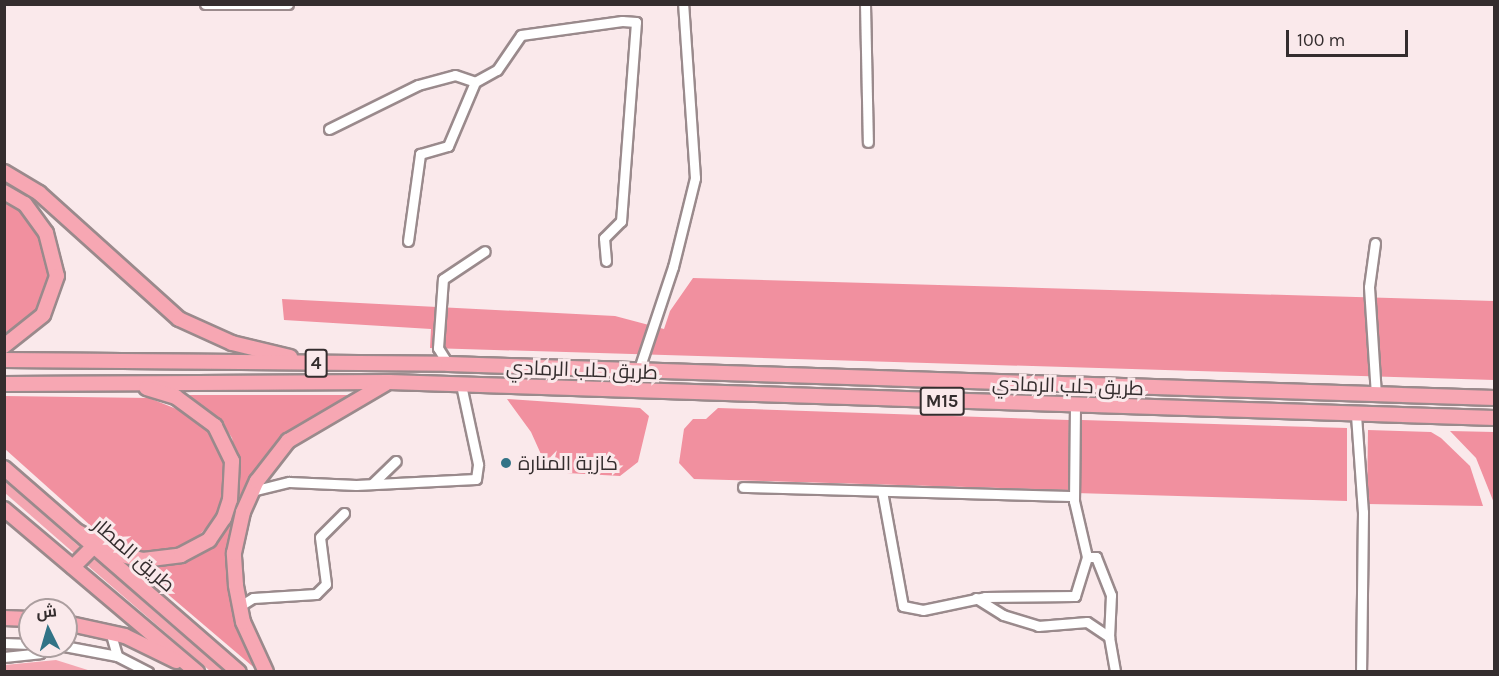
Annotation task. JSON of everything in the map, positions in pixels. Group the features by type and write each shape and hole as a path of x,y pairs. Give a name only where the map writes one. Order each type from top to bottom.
{"highway":[{"path":"4,172 39,193 179,319 232,343 304,360 421,363"},
{"path":"4,192 25,204 46,233 57,276 44,315 4,346"},
{"name":"4","path":"4,360 421,363 634,369"},
{"name":"طريق حلب الرمادي","path":"634,369 1494,398"},
{"name":"4","path":"4,384 389,382"},
{"name":"طريق حلب الرمادي","path":"389,382 1494,418"},
{"path":"266,672 255,656 240,606 234,553 252,491 288,441 333,411 389,382"},
{"path":"78,532 120,555 143,560 181,555 209,540 224,519 230,500 232,461 215,426 176,397 133,384"},
{"name":"طريق المطار","path":"4,468 239,672"},
{"path":"4,508 196,671"},
{"path":"73,567 94,546"},
{"path":"78,624 110,631 196,671"}],"street":[{"path":"205,4 288,4"},
{"path":"634,369 673,267 695,177 683,4"},
{"path":"865,4 868,142"},
{"path":"408,241 420,154 448,146 475,82 497,70 521,35 636,22 621,221 604,238 606,261"},
{"path":"329,129 418,85 455,75 475,82"},
{"path":"1375,243 1369,286 1376,395"},
{"path":"448,364 438,348 443,279 485,251"},
{"path":"252,491 289,482 372,483 476,479 478,464 461,385"},
{"path":"882,491 903,606 923,610 976,598 1075,596 1087,557 1074,495 1075,406"},
{"path":"1356,415 1363,512 1361,672"},
{"path":"372,483 396,461"},
{"path":"743,487 1074,495"},
{"path":"240,606 253,598 316,594 326,585 320,537 344,513"},
{"path":"1087,557 1096,557 1111,595 1109,637 1114,672"},
{"path":"976,598 1003,615 1038,626 1087,622 1109,637"},
{"path":"110,631 117,656"},
{"path":"78,649 117,656 148,672"}],"shaded area":[{"path":"5,199 38,228 51,268 49,288 34,315 5,337"},
{"path":"693,278 1494,301 1494,380 430,348 431,329 284,320 282,299 615,316 664,329 670,311"},
{"path":"186,395 355,395 297,427 273,449 235,524 243,637 257,670 137,568 193,558 214,545 233,513 238,465 232,438 221,421"},
{"path":"5,396 149,398 194,416 216,442 223,458 224,496 219,514 193,542 174,551 137,552 100,534 5,449"},
{"path":"507,399 640,408 649,416 638,462 620,476 549,472 531,432"},
{"path":"718,408 1069,420 1068,490 694,479 679,463 684,429 693,419 706,419"},
{"path":"1082,420 1347,428 1347,501 1075,493"},
{"path":"1368,430 1431,432 1441,438 1470,466 1483,506 1367,504"},
{"path":"1450,431 1494,432 1494,503 1476,458"},
{"path":"5,481 82,551 75,554 5,493"},
{"path":"95,559 225,671 210,671 87,565"},
{"path":"56,660 91,671 5,671 5,665"}],"place":[{"name":"كازية المنارة","path":"506,463"}]}
